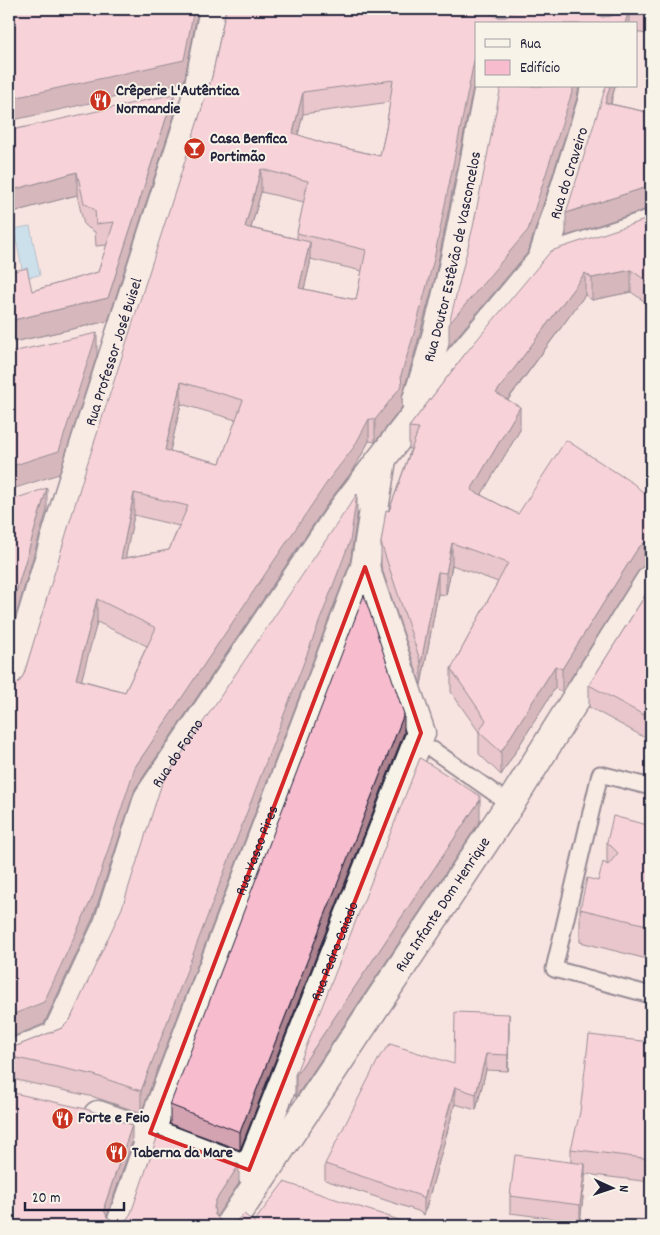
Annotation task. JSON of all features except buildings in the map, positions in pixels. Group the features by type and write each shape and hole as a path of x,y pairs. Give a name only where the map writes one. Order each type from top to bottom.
{"street":[{"name":"Rua Professor José Buisel","path":"9,692 18,636 71,486 197,95 214,9"},
{"path":"501,22 504,9"},
{"path":"606,22 609,9"},
{"name":"Rua Doutor Estêvão de Vasconcelos","path":"408,425 426,373 450,283 489,88"},
{"name":"Rua do Craveiro","path":"542,260 592,102 595,88"},
{"path":"168,101 197,95"},
{"path":"542,260 651,224"},
{"name":"Rua do Forno","path":"9,1055 56,1036 108,924 148,798 343,509 453,366 542,260"},
{"path":"92,340 120,334"},
{"name":"Rua Vasco Pires","path":"150,1133 365,567 382,458"},
{"path":"44,495 71,486"},
{"path":"365,567 427,742"},
{"name":"Rua Infante Dom Henrique","path":"229,1226 510,804 651,579"},
{"name":"Rua Pedro Caiado","path":"150,1133 249,1170 427,742"},
{"path":"72,1108 90,1112 150,1133 118,1226"}],"lane":[{"path":"427,742 510,804"},
{"path":"651,787 600,774 554,969 651,995"}],"highlighted area":[{"path":"365,567 421,733 249,1170 150,1133"}],"water":[{"path":"30,226 40,275 24,278 14,229"}],"tunnel":[{"path":"249,1170 284,1183"}],"place":[{"name":"Crêperie L'Autêntica Normandie","path":"100,100"},
{"name":"Casa Benfica Portimão","path":"194,148"},
{"name":"Forte e Feio","path":"62,1118"},
{"name":"Taberna da Mare","path":"116,1153"}]}
